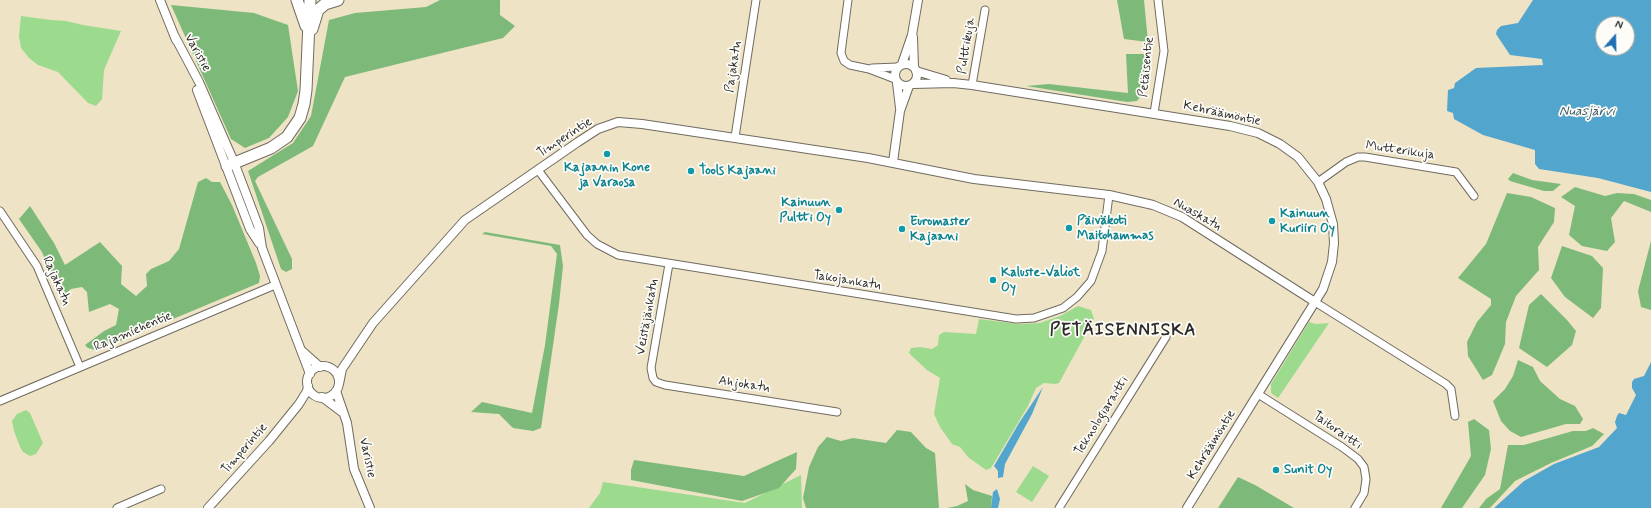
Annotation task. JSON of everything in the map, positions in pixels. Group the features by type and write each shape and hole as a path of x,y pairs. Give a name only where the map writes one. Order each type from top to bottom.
{"highway":[{"path":"297,0 308,36"},
{"path":"231,164 271,148 287,137 294,128 304,104 310,0"},
{"path":"308,36 318,10 324,4 338,0"}],"street":[{"name":"Pajakatu","path":"735,137 756,0"},
{"path":"848,0 842,52 844,61 850,65 869,68 908,64 915,69"},
{"path":"900,111 895,72 900,65 912,34 918,0"},
{"name":"Petäisentie","path":"1154,114 1164,51 1158,0"},
{"name":"Varistie","path":"161,3 231,164 250,229 262,248 310,374"},
{"name":"Pulttikuja","path":"972,85 985,10"},
{"path":"893,162 900,111 911,85 917,78 912,34"},
{"path":"869,68 903,86 911,85"},
{"name":"Kehräämöntie","path":"915,69 953,83"},
{"name":"Kehräämöntie","path":"911,85 953,83 972,85 1230,126 1258,133 1280,144 1298,157 1318,182 1326,199 1333,224 1334,243 1328,274 1322,289 1187,508"},
{"name":"Timperintie","path":"337,387 342,368 373,323 465,220 598,129 618,122 632,122 893,162"},
{"name":"Mutterikuja","path":"1318,182 1346,162 1358,157 1366,157 1456,172 1474,196"},
{"name":"Nuaskatu","path":"893,162 974,179 1109,195 1153,205 1182,217 1446,384 1451,389 1455,416"},
{"name":"Takojankatu","path":"538,170 571,216 597,244 612,253 628,258 1016,319 1034,318 1063,308 1077,297 1091,281 1102,251 1109,195"},
{"name":"Rajakatu","path":"0,211 37,266 80,367"},
{"name":"Veistäjänkatu","path":"652,374 669,264"},
{"name":"Rajamiehentie","path":"0,401 275,285"},
{"name":"Teknologiaraitti","path":"1059,508 1166,337"},
{"path":"302,351 320,367 330,368 337,374 337,387 331,395 320,397"},
{"name":"Timperintie","path":"330,368 350,356"},
{"path":"320,367 310,374 308,386 310,390 342,412"},
{"name":"Ahjokatu","path":"652,374 656,382 665,385 837,412"},
{"name":"Timperintie","path":"208,508 299,404 307,391 308,386"},
{"name":"Varistie","path":"337,387 342,412 350,437 354,468 370,508"},
{"name":"Taitoraitti","path":"1258,394 1342,447 1358,459 1364,467 1366,479 1364,493 1355,508"},
{"name":"Timperintie","path":"299,404 320,397"},
{"path":"117,508 160,489"}],"green space":[{"path":"440,0 500,0 500,15 515,26 503,38 345,77 313,146 258,177 255,181 292,259 292,269 286,272 281,269 248,171 293,143 311,116 329,20 355,13 426,7"},
{"path":"1117,0 1144,0 1148,42 1124,39"},
{"path":"171,5 254,13 288,25 298,91 288,117 269,138 245,148 231,139"},
{"path":"21,16 66,21 121,31 104,70 102,99 96,106 88,103 58,72 38,65 29,58 21,48 19,36"},
{"path":"1126,54 1148,54 1144,92 1137,101 1127,102 1026,86 1049,84 1128,93"},
{"path":"1513,173 1532,180 1561,184 1553,191 1544,191 1510,181 1508,179"},
{"path":"206,178 212,182 220,182 232,205 256,263 260,276 259,283 118,342 95,350 88,348 85,345 104,331 116,325 119,309 110,304 89,312 87,292 82,287 71,289 61,297 42,252 19,219 30,206 54,243 65,265 100,242 122,266 121,284 136,296 147,286 146,274 151,269 169,261 179,249 198,182"},
{"path":"1575,187 1605,196 1617,193 1634,194 1651,200 1651,212 1624,201 1611,218 1615,242 1607,251 1582,246 1569,235 1575,206 1561,197"},
{"path":"1507,193 1531,197 1555,208 1554,222 1538,247 1539,270 1516,296 1506,322 1505,344 1492,375 1483,380 1468,356 1467,342 1477,322 1491,305 1491,299 1458,278 1486,244"},
{"path":"485,232 560,245 563,266 541,428 533,431 513,428 499,414 471,412 482,402 532,413 545,345 557,254 551,246 482,234"},
{"path":"1651,241 1651,310 1641,307 1638,291"},
{"path":"1562,246 1592,256 1603,268 1601,308 1593,318 1565,297 1551,278"},
{"path":"1541,294 1576,331 1572,345 1547,367 1519,348 1529,305"},
{"path":"1078,306 1091,310 1094,319 1059,383 1044,383 1036,388 1028,406 991,468 986,470 968,457 960,447 952,444 940,427 934,414 940,378 927,370 909,353 911,348 920,347 932,349 938,345 939,335 944,332 976,334 979,319 1018,324 1040,323 1060,316"},
{"path":"1309,322 1316,324 1329,323 1278,398 1271,393 1271,384"},
{"path":"1518,360 1533,367 1540,381 1560,399 1575,406 1583,419 1580,424 1566,424 1521,437 1510,431 1501,421 1493,401 1505,389 1513,376"},
{"path":"26,410 30,413 43,443 36,454 30,456 23,452 20,447 12,421 17,414"},
{"path":"1474,419 1489,430 1491,449 1485,475 1462,508 1441,508 1471,456 1468,422"},
{"path":"1593,428 1604,434 1592,446 1551,463 1515,481 1490,508 1479,508 1486,499 1500,489 1508,445 1524,445 1573,431 1586,431"},
{"path":"897,430 911,432 926,448 935,453 939,508 806,508 803,498 809,467 818,447 827,437 841,441 853,438 886,443"},
{"path":"797,452 796,469 779,488 742,501 631,480 631,470 634,460 744,476"},
{"path":"1033,466 1049,476 1032,502 1016,492"},
{"path":"801,475 802,508 589,508 600,493 603,482 745,503"},
{"path":"1238,477 1255,485 1294,508 1218,508"},
{"path":"965,484 973,490 992,496 991,508 947,508 957,506 968,501"}],"water":[{"name":"Nuasjärvi","path":"1533,0 1651,0 1651,192 1598,178 1539,169 1535,164 1535,150 1483,135 1454,119 1453,113 1447,111 1448,90 1454,88 1455,83 1476,68 1543,65 1542,59 1510,55 1496,34 1497,30 1501,26 1518,23"},
{"path":"1651,362 1651,508 1494,508 1524,481 1554,464 1599,447 1617,428 1615,422 1619,413 1626,415 1636,395 1632,388 1632,382 1634,379 1644,376"},
{"path":"1043,387 1032,414 1005,464 1003,477 998,478 998,471 994,466 1019,423"},
{"path":"997,489 1000,499 998,508 991,508 993,492"}],"place":[{"name":"Kajaanin Kone ja Varaosa","path":"607,154"},
{"name":"Tools Kajaani","path":"691,171"},
{"name":"Kainuun Pultti Oy","path":"839,210"},
{"name":"Kainuun Kuriiri Oy","path":"1272,221"},
{"name":"Päiväkoti Maitohammas","path":"1069,228"},
{"name":"Euromaster Kajaani","path":"902,229"},
{"name":"Kaluste-Valiot Oy","path":"993,280"},
{"name":"Sunit Oy","path":"1276,470"}],"district":[{"name":"PETÄISENNISKA","path":"1123,331"}]}
